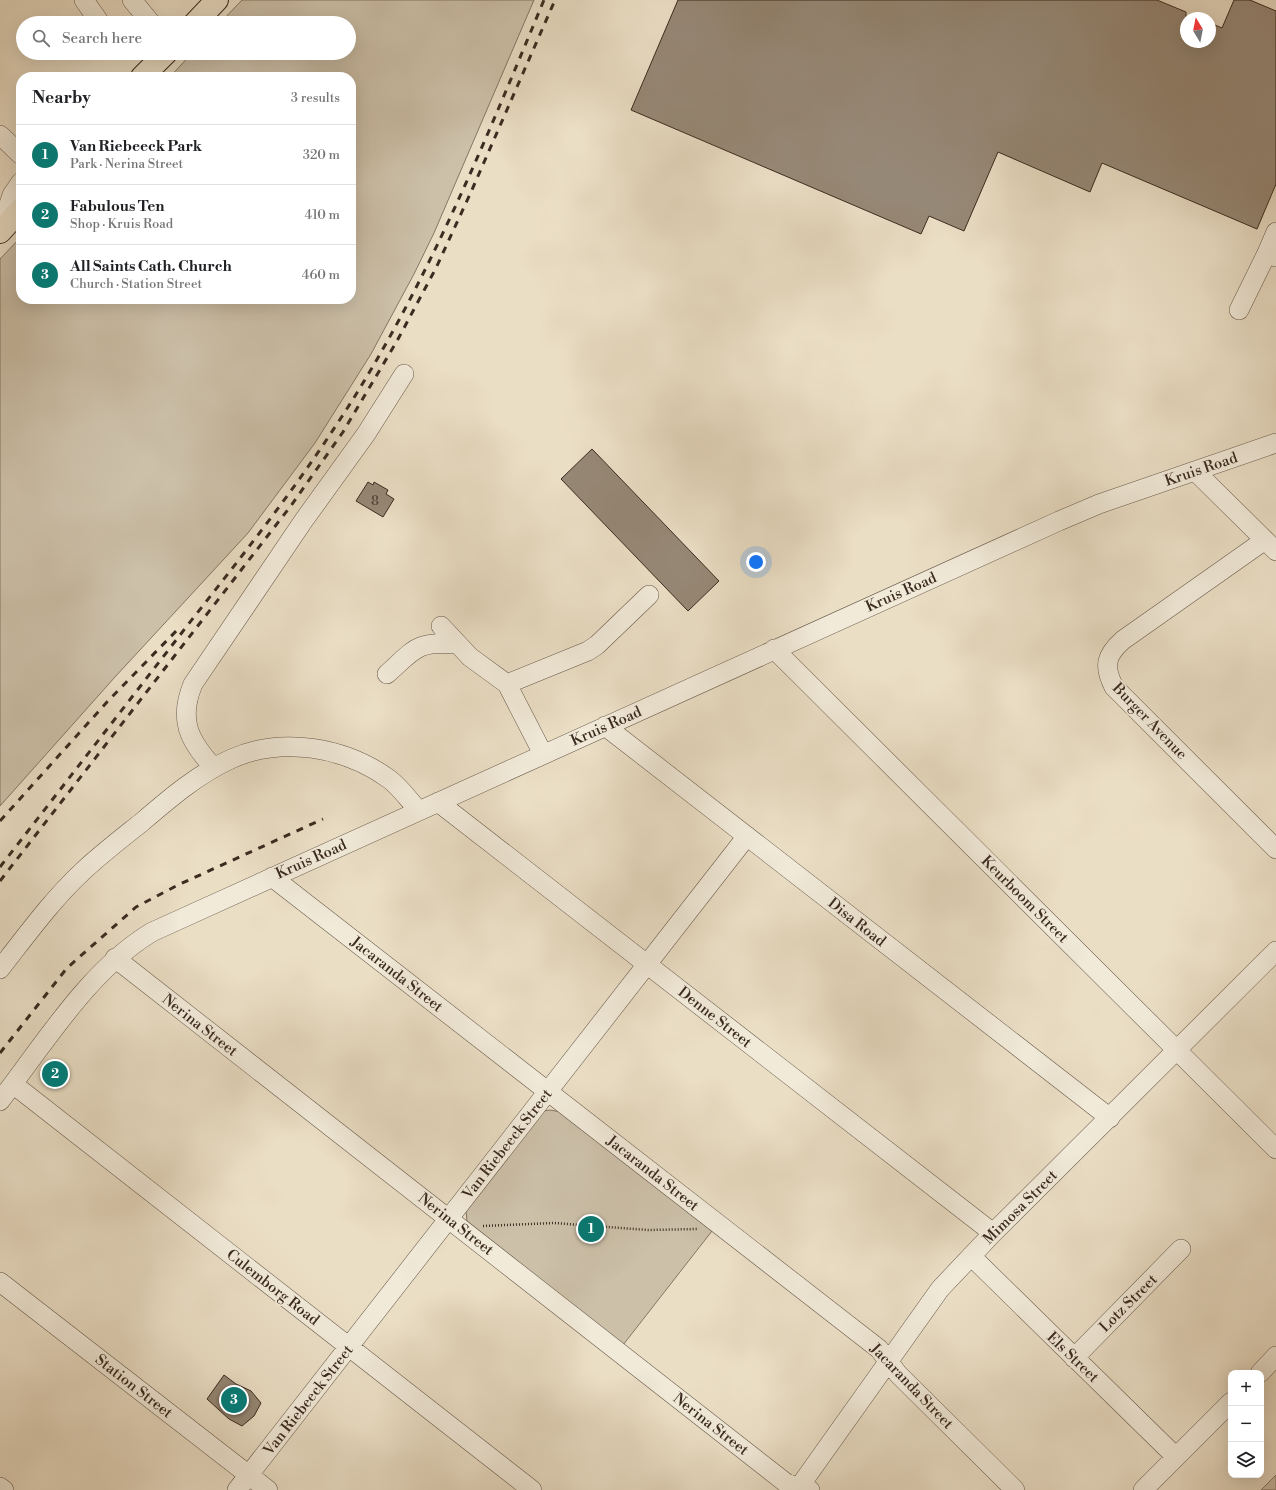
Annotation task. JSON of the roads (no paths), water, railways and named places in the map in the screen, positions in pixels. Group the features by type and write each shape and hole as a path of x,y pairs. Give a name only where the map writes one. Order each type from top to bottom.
{"main road":[{"path":"202,16 217,0"},
{"path":"147,72 159,60"},
{"path":"0,232 16,214"}],"street":[{"path":"84,0 95,16"},
{"path":"132,0 145,16"},
{"path":"0,122 16,136"},
{"path":"0,135 16,150"},
{"path":"0,232 12,195 16,189"},
{"path":"1238,310 1272,255 1276,232"},
{"path":"214,768 195,746 186,721 186,699 193,684 304,520 366,434 404,374"},
{"name":"Kruis Road","path":"0,1101 94,980 115,958 152,932 272,876 1059,521 1099,504 1276,443"},
{"path":"1195,471 1270,546"},
{"name":"Burger Avenue","path":"1270,546 1123,640 1109,656 1107,665 1108,676 1114,686 1276,850"},
{"path":"507,684 588,651 597,645 649,595"},
{"path":"440,626 470,657 507,684 543,754"},
{"path":"387,674 415,648 431,642 456,644"},
{"name":"Keurboom Street","path":"774,649 1276,1149"},
{"name":"Disa Road","path":"605,726 1110,1118"},
{"path":"0,970 39,919 81,872 179,790 232,758 268,748 297,746 313,748 352,759 371,768 390,780 418,810"},
{"name":"Denne Street","path":"438,802 993,1233"},
{"name":"Van Riebeeck Street","path":"243,1483 349,1347 455,1223 549,1091 747,836"},
{"name":"Jacaranda Street","path":"272,876 879,1349 898,1374 1015,1490"},
{"name":"Mimosa Street","path":"802,1489 888,1361 940,1289 993,1233 1276,951"},
{"name":"Nerina Street","path":"115,958 786,1483 802,1489"},
{"name":"Culemborg Road","path":"13,1084 532,1490"},
{"name":"Lotz Street","path":"1074,1358 1181,1249"},
{"name":"Els Street","path":"971,1256 1176,1457"},
{"name":"Station Street","path":"0,1282 243,1483 268,1490"},
{"path":"1263,1370 1276,1356"},
{"path":"1143,1490 1228,1405"},
{"path":"0,1487 4,1490"}],"railway":[{"path":"0,867 282,503 318,453 367,377 424,272 450,219 544,0"},
{"path":"0,881 290,507 343,432 397,341 436,268 555,0"},
{"path":"0,821 107,702 181,626"},
{"path":"0,1053 67,968 136,907 178,885 323,819"}],"place":[{"name":"Fabulous Ten","path":"55,1074"},
{"name":"Van Riebeeck Park","path":"591,1229"},
{"name":"All Saints Cath. Church","path":"234,1400"}]}
